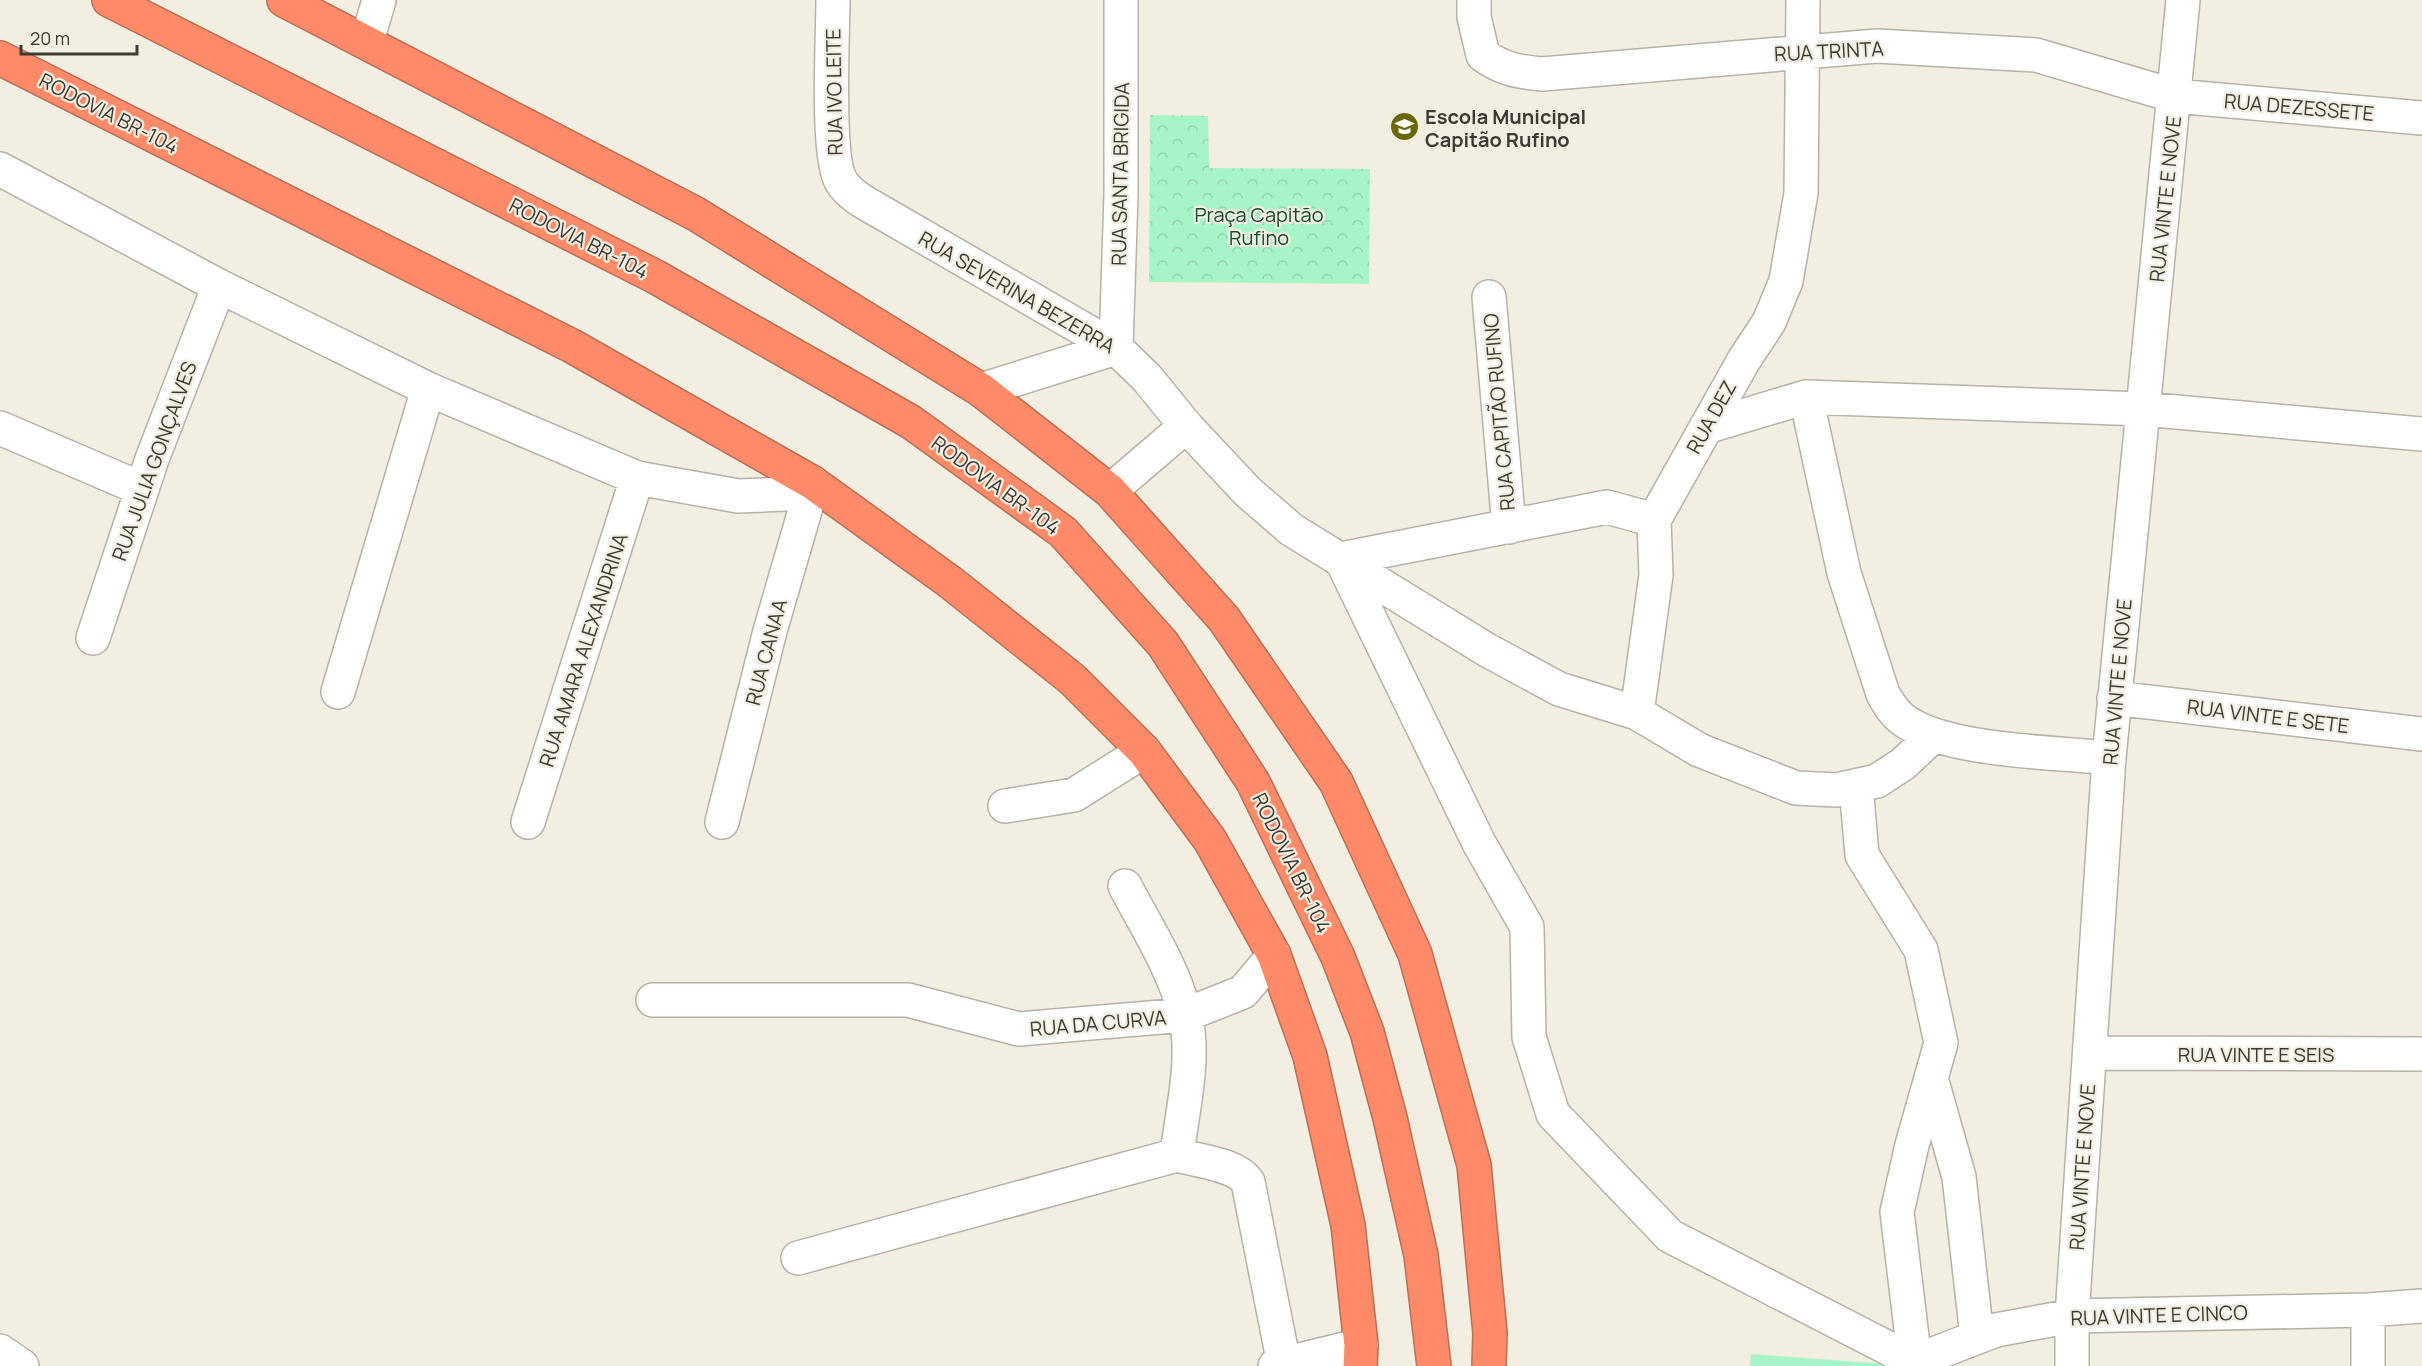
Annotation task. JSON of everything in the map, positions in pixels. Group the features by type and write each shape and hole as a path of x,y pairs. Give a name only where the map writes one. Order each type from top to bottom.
{"highway":[{"name":"RODOVIA BR-104","path":"109,0 656,277 912,422 1063,532 1163,644 1246,772 1338,957 1367,1032 1393,1130 1421,1255 1434,1366"},
{"path":"284,0 367,41 696,214 981,390 1110,491 1224,619 1336,782 1415,954 1474,1165 1490,1333 1490,1366"},
{"name":"RODOVIA BR-104","path":"0,58 572,346 813,483 950,582 1072,679 1144,751 1210,840 1274,955 1310,1056 1348,1225 1360,1356"}],"street":[{"path":"367,41 379,0"},
{"name":"RUA IVO LEITE","path":"833,0 834,156 841,182"},
{"name":"RUA SANTA BRIGIDA","path":"1116,348 1122,195 1121,0"},
{"name":"RUA TRINTA","path":"1474,0 1474,17 1483,55 1507,70 1542,74 1877,46 2036,55 2175,96"},
{"name":"RUA DEZ","path":"1654,520 1768,322 1786,280 1801,193 1803,0"},
{"name":"RUA VINTE E NOVE","path":"2072,1366 2072,1316 2109,758 2183,0"},
{"name":"RUA DEZESSETE","path":"2175,96 2422,118"},
{"path":"0,169 219,286 428,389 637,478 738,496 786,494 813,483"},
{"name":"RUA SEVERINA BEZERRA","path":"841,182 858,198 881,212 1116,348 1147,378 1186,426 1248,492 1292,530 1487,650 1559,689 1637,713 1699,750 1796,788 1836,789 1877,781 1903,764 1934,735"},
{"name":"RUA JULIA GONÇALVES","path":"93,638 142,489 219,286"},
{"name":"RUA CAPITÃO RUFINO","path":"1490,297 1509,527"},
{"path":"981,390 1116,348"},
{"path":"338,692 428,389"},
{"path":"1706,427 1806,397 2143,409 2422,434"},
{"path":"1806,397 1844,573 1883,694 1891,708 1903,720 1934,735 1976,745 2109,758"},
{"path":"1110,491 1186,426"},
{"path":"0,428 142,489"},
{"name":"RUA AMARA ALEXANDRINA","path":"528,822 637,478"},
{"name":"RUA CANAA","path":"722,822 770,632 813,483"},
{"path":"1637,713 1656,574 1654,520 1607,507 1555,515 1509,527 1341,559 1479,843 1527,927 1529,1037 1553,1114 1670,1236 1909,1364"},
{"name":"RUA VINTE E SETE","path":"2114,698 2422,734"},
{"path":"1005,807 1074,795 1144,751"},
{"path":"1856,786 1862,855 1921,950 1941,1043 1912,1145 1897,1212 1909,1364"},
{"path":"1125,886 1177,990 1185,1015 1187,1067 1177,1155"},
{"name":"RUA DA CURVA","path":"653,1000 908,1000 1019,1029 1185,1015 1243,992 1274,955"},
{"name":"RUA VINTE E SEIS","path":"2090,1053 2422,1054"},
{"path":"1931,1078 1959,1177 1977,1337"},
{"path":"798,1258 1177,1155 1234,1171 1243,1175 1248,1182 1280,1365 1360,1356"},
{"name":"RUA VINTE E CINCO","path":"1909,1364 1996,1330 2072,1316 2368,1310 2422,1306"},
{"path":"2368,1310 2368,1366"},
{"path":"0,1352 22,1366"}],"green space":[{"name":"Praça Capitão Rufino","path":"1150,115 1208,116 1209,168 1370,169 1369,284 1149,282"},
{"path":"1751,1354 1913,1366 1750,1366"}],"place":[{"name":"Escola Municipal Capitão Rufino","path":"1404,127"}]}
